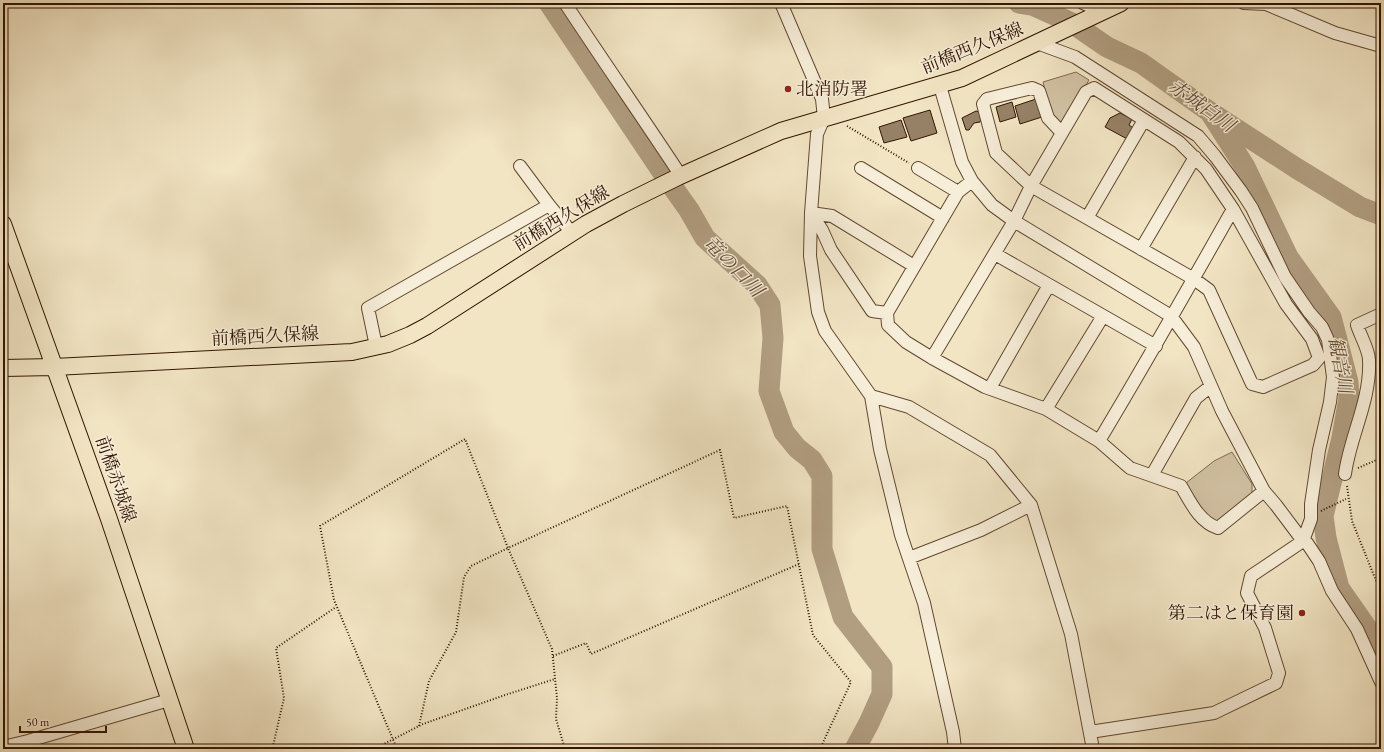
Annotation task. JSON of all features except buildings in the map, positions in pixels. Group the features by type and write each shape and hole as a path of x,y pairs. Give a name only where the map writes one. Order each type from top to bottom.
{"main road":[{"name":"前橋西久保線","path":"3,368 54,367 352,352 388,344 427,326 602,215 679,177 781,131 940,86 962,78 1122,3"},
{"name":"前橋赤城線","path":"3,224 109,518 186,749"}],"street":[{"path":"565,3 609,70 637,108 679,177"},
{"path":"781,3 822,99 824,118 817,134 811,213 810,256 818,312 825,331 871,396 880,449 901,535 924,603 953,732 955,749"},
{"path":"1083,3 1102,13"},
{"path":"1244,3 1266,4 1335,33 1381,46"},
{"path":"1039,43 1075,57 1198,136 1241,191 1252,208 1285,277 1309,312 1322,327 1328,340 1333,377 1330,402 1319,450 1311,504 1311,519 1303,541 1251,576 1247,593 1265,628 1279,673 1276,683 1214,714 1090,732"},
{"path":"940,86 962,162 972,180 992,205 1014,221 1171,316 1194,347 1222,411 1264,491 1303,541 1307,543 1319,561 1332,591 1356,629 1381,682"},
{"path":"932,358 995,254 1014,221 1031,186 1086,92 1094,88 1179,142 1206,169 1233,210 1286,304 1312,339 1319,358 1313,365 1263,387 1252,384 1209,290 1194,279 1031,186 996,153 983,104 987,99 1032,88 1039,91 1048,118 1062,133"},
{"path":"1087,218 1144,120"},
{"path":"1141,249 1195,157"},
{"path":"520,166 572,233"},
{"path":"861,168 943,218"},
{"path":"918,168 958,192"},
{"path":"972,180 958,192 914,266 887,313 888,325 906,342 932,358 990,388 1046,409 1099,441 1130,468 1181,486 1195,509 1210,525 1218,528 1264,491"},
{"path":"376,346 368,308 549,205"},
{"path":"1099,441 1156,346 1171,316 1233,210"},
{"path":"811,213 832,216 914,266"},
{"path":"811,213 822,230 831,250 872,311 887,313"},
{"path":"995,254 1156,346"},
{"path":"990,388 1049,285"},
{"path":"1345,474 1347,457 1367,391 1369,358 1357,325 1381,314"},
{"path":"1046,409 1103,316"},
{"path":"1152,475 1196,398 1211,386"},
{"path":"871,396 909,407 990,455 1031,506 1071,634 1093,749"},
{"path":"909,558 981,530 1031,506"},
{"path":"3,747 28,745 169,700"}],"path":[{"path":"824,118 848,127 918,168"},
{"path":"397,749 336,607 320,526 465,439 508,548 552,649 556,679 556,719 565,749"},
{"path":"420,726 429,681 456,632 464,577 471,566 720,450 734,518 786,506 814,635 851,682 820,749"},
{"path":"1381,458 1345,474 1352,521 1381,594"},
{"path":"1318,512 1345,499"},
{"path":"553,656 586,643 591,654 799,564"},
{"path":"276,749 272,746 284,698 276,648 336,607"},
{"path":"374,749 420,726 505,695 556,679"}],"shaded area":[{"path":"1076,72 1089,80 1064,121 1057,122 1052,115 1043,82"},
{"path":"1232,452 1252,484 1252,493 1219,521 1211,521 1198,505 1186,483 1214,461"}],"waterway":[{"name":"竜の口川","path":"549,3 689,210 705,238 757,285 770,305 773,338 769,391 784,432 797,448 812,460 822,476 822,549 843,617 882,667 882,694 855,749"},
{"name":"赤城白川","path":"1019,3 1032,5 1072,23 1107,47 1141,63 1210,112 1296,168 1360,207 1381,215"},
{"name":"観音川","path":"1210,112 1245,167 1288,257 1331,317 1348,382 1349,398 1342,438 1323,516 1326,538 1339,588 1369,631 1381,660"}],"place":[{"name":"北消防署","path":"788,89"},
{"name":"第二はと保育園","path":"1302,613"}]}
